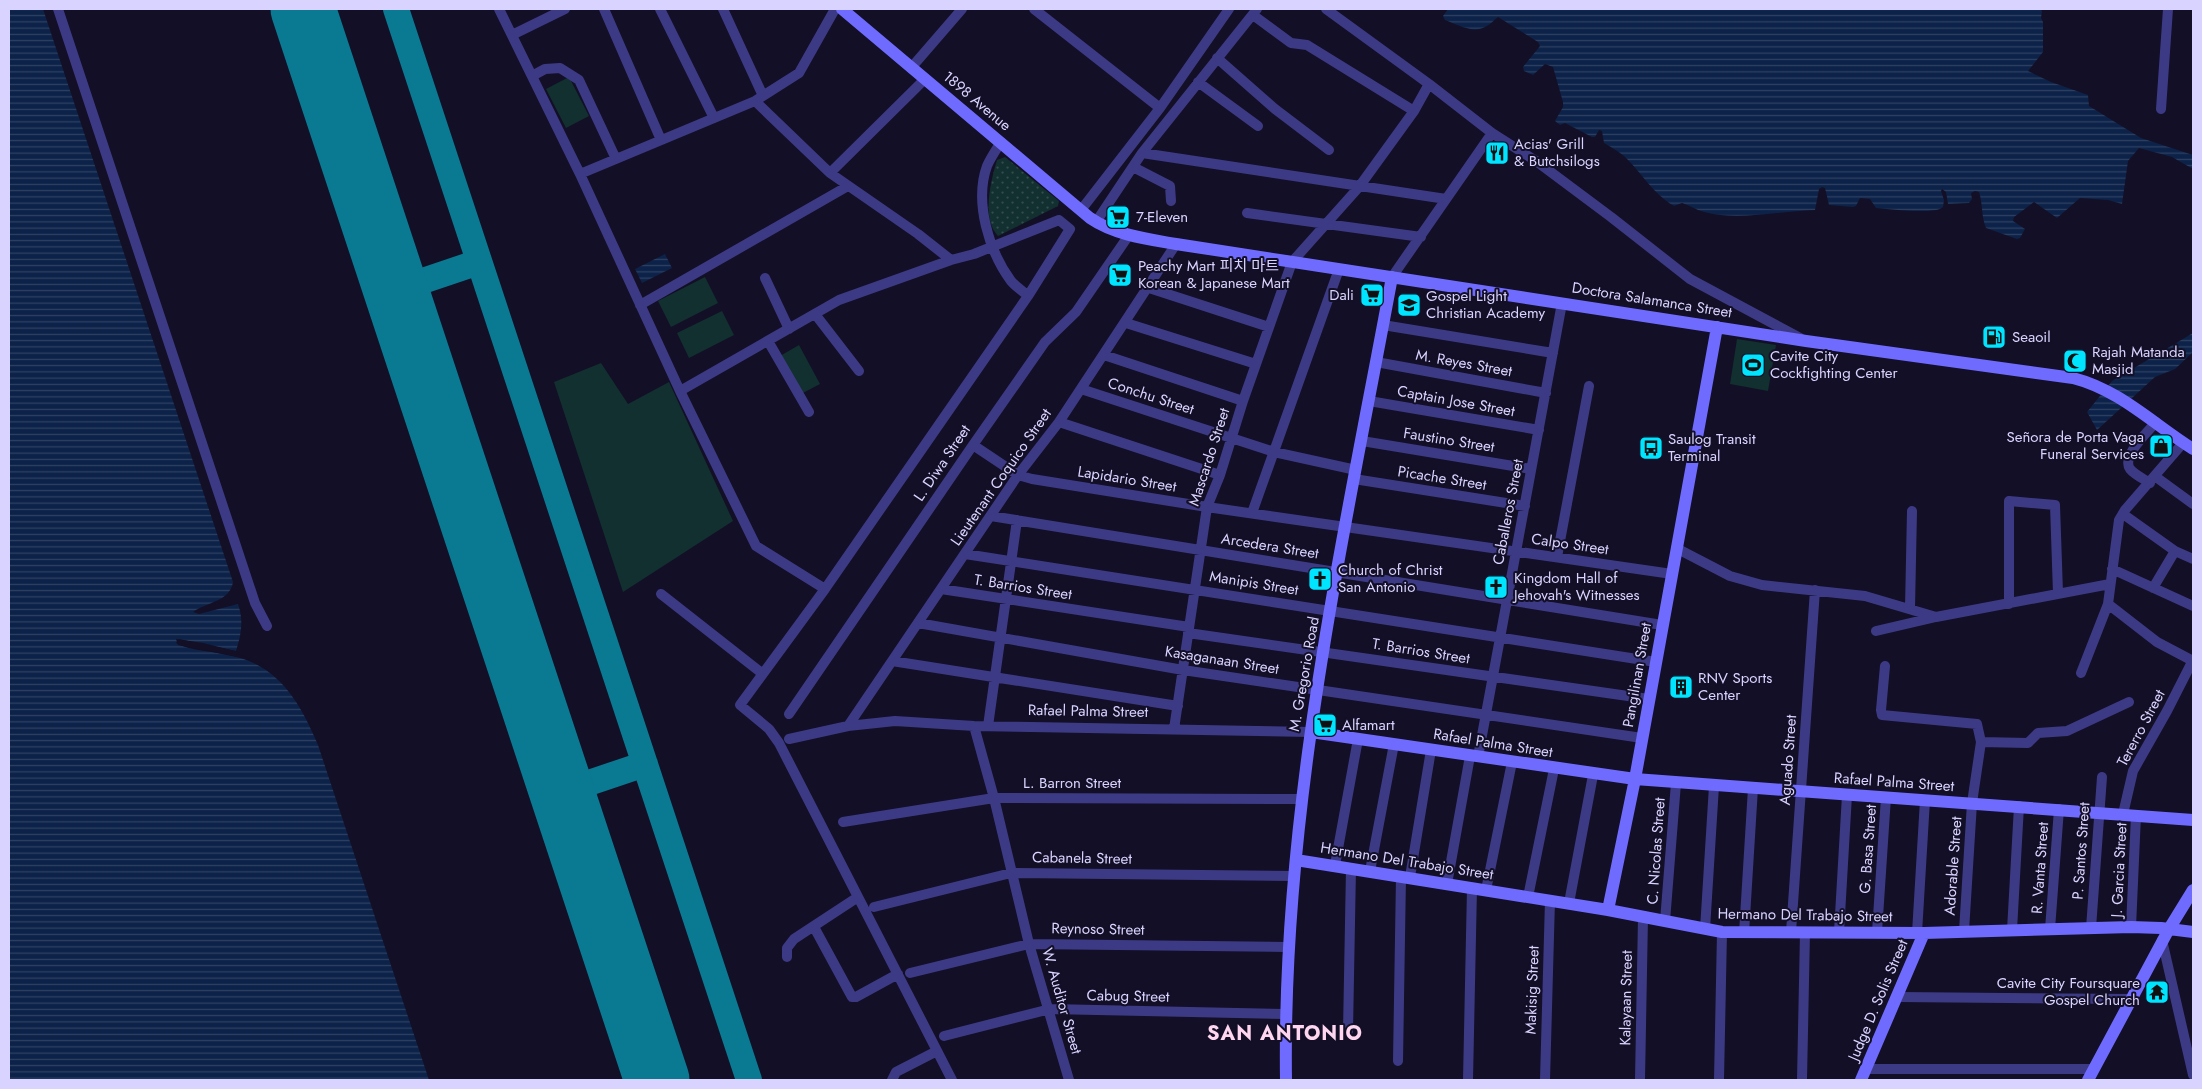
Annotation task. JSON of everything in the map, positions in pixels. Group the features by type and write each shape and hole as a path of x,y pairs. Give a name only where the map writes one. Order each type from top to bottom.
{"street":[{"path":"58,9 255,603 267,626"},
{"path":"499,9 580,174 680,391 756,546 825,589"},
{"path":"512,35 565,9"},
{"path":"604,9 661,140"},
{"path":"660,9 714,118"},
{"path":"723,9 759,98 830,173 951,260"},
{"path":"580,174 759,98 799,73 835,9"},
{"name":"1898 Avenue","path":"842,9 1089,217"},
{"path":"911,68 962,9"},
{"path":"1034,9 1160,108"},
{"path":"1089,217 1160,108 1228,9"},
{"path":"1326,9 1429,84 1492,133 1536,161 1690,279 1806,341"},
{"path":"2161,109 2168,9"},
{"path":"1089,217 1133,167 1255,12 1291,43 1307,45 1414,111"},
{"path":"1217,58 1275,109 1329,150"},
{"path":"532,76 545,69 560,68 579,80 616,159"},
{"path":"830,173 925,79"},
{"path":"1198,82 1258,126"},
{"path":"1292,262 1328,224 1359,187 1414,111 1429,84"},
{"path":"1392,277 1492,133"},
{"path":"1001,142 987,166 984,179 982,201 986,224 993,247 1012,282 1028,296"},
{"path":"1142,154 1446,199"},
{"path":"1133,167 1170,186 1172,189 1171,201"},
{"path":"640,304 848,186"},
{"path":"1247,213 1420,237"},
{"name":"Doctora Salamanca Street","path":"1089,217 1129,235 1176,244 1806,341 2073,378 2100,387 2135,407 2190,445"},
{"path":"680,391 839,300 951,260 974,254 1059,220 1070,229 1028,296 825,589 740,705 768,729 779,743 952,1080"},
{"name":"L. Diwa Street","path":"789,714 1045,342 1081,305 1129,235"},
{"name":"Lieutenant Coquico Street","path":"848,726 1018,475 1059,422 1149,288 1176,244"},
{"name":"Mascardo Street","path":"1174,729 1207,507 1220,475 1243,401 1292,262"},
{"path":"1252,513 1339,269"},
{"name":"M. Gregorio Road","path":"1286,1080 1285,1014 1288,947 1310,732 1392,277"},
{"path":"765,278 789,328"},
{"path":"1149,288 1269,327"},
{"name":"Caballeros Street","path":"1448,884 1474,756 1486,715 1562,303"},
{"path":"815,314 858,371"},
{"path":"1126,322 1256,364"},
{"path":"1383,326 1553,353"},
{"name":"Pangilinan Street","path":"1608,910 1635,780 1717,327"},
{"path":"768,341 809,412"},
{"path":"1104,355 1243,401"},
{"name":"M. Reyes Street","path":"1376,362 1546,393"},
{"path":"1557,557 1589,386"},
{"name":"Conchu Street","path":"1081,389 1274,452 1355,475"},
{"name":"Captain Jose Street","path":"1369,401 1539,430"},
{"path":"1059,422 1220,475"},
{"path":"2156,422 2129,455 2128,463 2131,469 2193,504"},
{"name":"Faustino Street","path":"1362,441 1531,469"},
{"name":"Lapidario Street","path":"973,444 1018,475 1032,479 1207,507 1346,526"},
{"path":"2081,673 2108,604 2118,527 2123,514 2153,480 2190,445"},
{"name":"Picache Street","path":"1355,475 1525,506"},
{"path":"2009,604 2009,502 2055,505 2058,594"},
{"path":"1910,608 1912,510"},
{"path":"2123,514 2175,551 2193,559"},
{"name":"Arcedera Street","path":"991,516 1662,625"},
{"path":"988,726 1017,520"},
{"name":"Calpo Street","path":"1346,526 1672,574"},
{"path":"1676,548 1730,576 1762,585 1865,596 1936,617"},
{"path":"2153,588 2175,551"},
{"name":"Manipis Street","path":"965,554 1656,662"},
{"path":"2112,569 2193,606"},
{"path":"1876,631 1936,617 2110,584"},
{"name":"T. Barrios Street","path":"941,589 1493,678 1649,700"},
{"name":"Aguado Street","path":"1792,932 1815,590"},
{"path":"661,594 763,674"},
{"path":"2108,604 2158,642 2193,660"},
{"name":"Kasaganaan Street","path":"918,623 1183,670 1642,738"},
{"name":"Tererro Street","path":"2122,814 2133,771 2171,704 2193,660"},
{"path":"892,661 1178,706"},
{"path":"1885,666 1882,715 1978,724 1981,742 2028,743 2038,733 2067,731 2129,702"},
{"name":"Rafael Palma Street","path":"789,739 848,726 895,721 974,726 1310,732 1635,780 2019,806 2193,820"},
{"name":"W. Auditor Street","path":"974,726 994,798 1029,944 1050,1009 1069,1080"},
{"path":"1335,865 1358,739"},
{"name":"Adorable Street","path":"1964,931 1972,803 1981,742"},
{"path":"1370,871 1394,744"},
{"path":"1398,1061 1405,877 1431,750"},
{"path":"1486,890 1512,762"},
{"path":"1528,897 1554,769"},
{"path":"1569,903 1592,775"},
{"name":"P. Santos Street","path":"2091,928 2102,777"},
{"name":"C. Nicolas Street","path":"1665,921 1676,783"},
{"path":"1705,929 1714,786"},
{"path":"1744,933 1753,788"},
{"path":"1839,932 1847,795"},
{"name":"G. Basa Street","path":"1877,932 1886,797"},
{"name":"L. Barron Street","path":"843,822 994,798 1302,798"},
{"path":"1920,932 1924,800"},
{"path":"2012,930 2019,806"},
{"name":"R. Vanta Street","path":"2050,929 2059,809"},
{"name":"J. Garcia Street","path":"2131,927 2136,815"},
{"name":"Hermano Del Trabajo Street","path":"1296,860 1569,903 1722,932 1920,932 2131,927 2166,935 2193,932"},
{"path":"1348,1031 1351,868"},
{"name":"Cabanela Street","path":"874,907 1011,872 1294,876"},
{"path":"1468,1080 1472,888"},
{"path":"1863,1075 2091,1075 2166,935 2193,890"},
{"path":"787,957 787,948 790,942 858,896"},
{"name":"Makisig Street","path":"1545,1080 1550,900"},
{"name":"Kalayaan Street","path":"1640,1080 1643,917"},
{"path":"814,927 852,997 856,997 898,974"},
{"path":"1719,1080 1722,932"},
{"path":"1802,1080 1805,932"},
{"name":"Judge D. Solis Street","path":"1863,1075 1897,997 1920,932"},
{"path":"2166,935 2193,1075"},
{"name":"Reynoso Street","path":"910,973 1029,944 1288,947"},
{"path":"1897,997 2131,999"},
{"name":"Cabug Street","path":"944,1036 1050,1009 1285,1014"},
{"path":"892,1080 896,1072 937,1050"}],"green space":[{"path":"569,77 589,116 566,128 546,89"},
{"path":"1005,157 1059,201 1058,206 998,236 990,220 989,199 997,160"},
{"path":"705,277 718,303 671,327 658,301"},
{"path":"722,311 734,335 689,358 677,333"},
{"name":"Cavite City Cockfighting Center","path":"1737,339 1776,345 1768,391 1730,384"},
{"path":"799,345 820,384 801,394 780,356"},
{"path":"601,363 628,404 669,382 733,521 623,592 554,382"}],"water":[{"path":"9,9 43,9 233,582 231,589 222,598 193,612 199,614 238,604 241,628 236,651 179,639 176,643 188,648 245,660 261,667 274,676 295,700 318,745 429,1080 9,1080"},
{"path":"1448,9 2040,9 2043,22 2043,52 2028,71 2051,82 2088,95 2089,106 2141,138 2193,155 2193,169 2172,157 2139,148 2128,161 2122,204 2108,200 2080,198 2057,218 2034,202 2014,217 2013,221 2025,229 2020,238 2017,239 1986,228 1979,192 1975,191 1971,193 1972,199 1969,203 1948,204 1946,192 1942,189 1943,207 1931,211 1876,208 1870,199 1860,198 1856,206 1853,207 1829,205 1825,188 1822,187 1819,189 1815,210 1731,216 1704,212 1682,203 1674,206 1653,189 1624,156 1604,143 1602,131 1599,130 1595,137 1592,137 1565,123 1560,125 1555,121 1563,107 1563,102 1553,67 1545,64 1533,75 1524,71 1523,67 1540,46 1538,42 1498,17 1489,25 1480,29 1459,26 1445,20 1443,16"},
{"path":"665,254 672,268 642,283 635,269"},
{"path":"2193,333 2193,352 2175,369 2155,377 2097,430 2087,412 2112,381"}],"pier":[{"path":"176,639 203,643 239,652 236,654 258,661 265,665 267,669 247,659 178,645"}],"taxiway":[{"path":"396,9 749,1080"},
{"path":"396,290 479,262"},
{"path":"562,792 645,764"}],"runway":[{"path":"303,9 657,1080"}],"place":[{"name":"Acias' Grill & Butchsilogs","path":"1497,153"},
{"name":"7-Eleven","path":"1118,217"},
{"name":"Peachy Mart 피치 마트 Korean & Japanese Mart","path":"1120,275"},
{"name":"Dali","path":"1372,295"},
{"name":"Gospel Light Christian Academy","path":"1409,305"},
{"name":"Seaoil","path":"1994,337"},
{"name":"Rajah Matanda Masjid","path":"2075,361"},
{"name":"Cavite City Cockfighting Center","path":"1753,365"},
{"name":"Señora de Porta Vaga Funeral Services","path":"2161,446"},
{"name":"Saulog Transit Terminal","path":"1651,448"},
{"name":"Church of Christ San Antonio","path":"1320,579"},
{"name":"Kingdom Hall of Jehovah's Witnesses","path":"1496,587"},
{"name":"RNV Sports Center","path":"1681,687"},
{"name":"Alfamart","path":"1325,725"},
{"name":"Cavite City Foursquare Gospel Church","path":"2157,992"}],"district":[{"name":"SAN ANTONIO","path":"1285,1033"}]}
